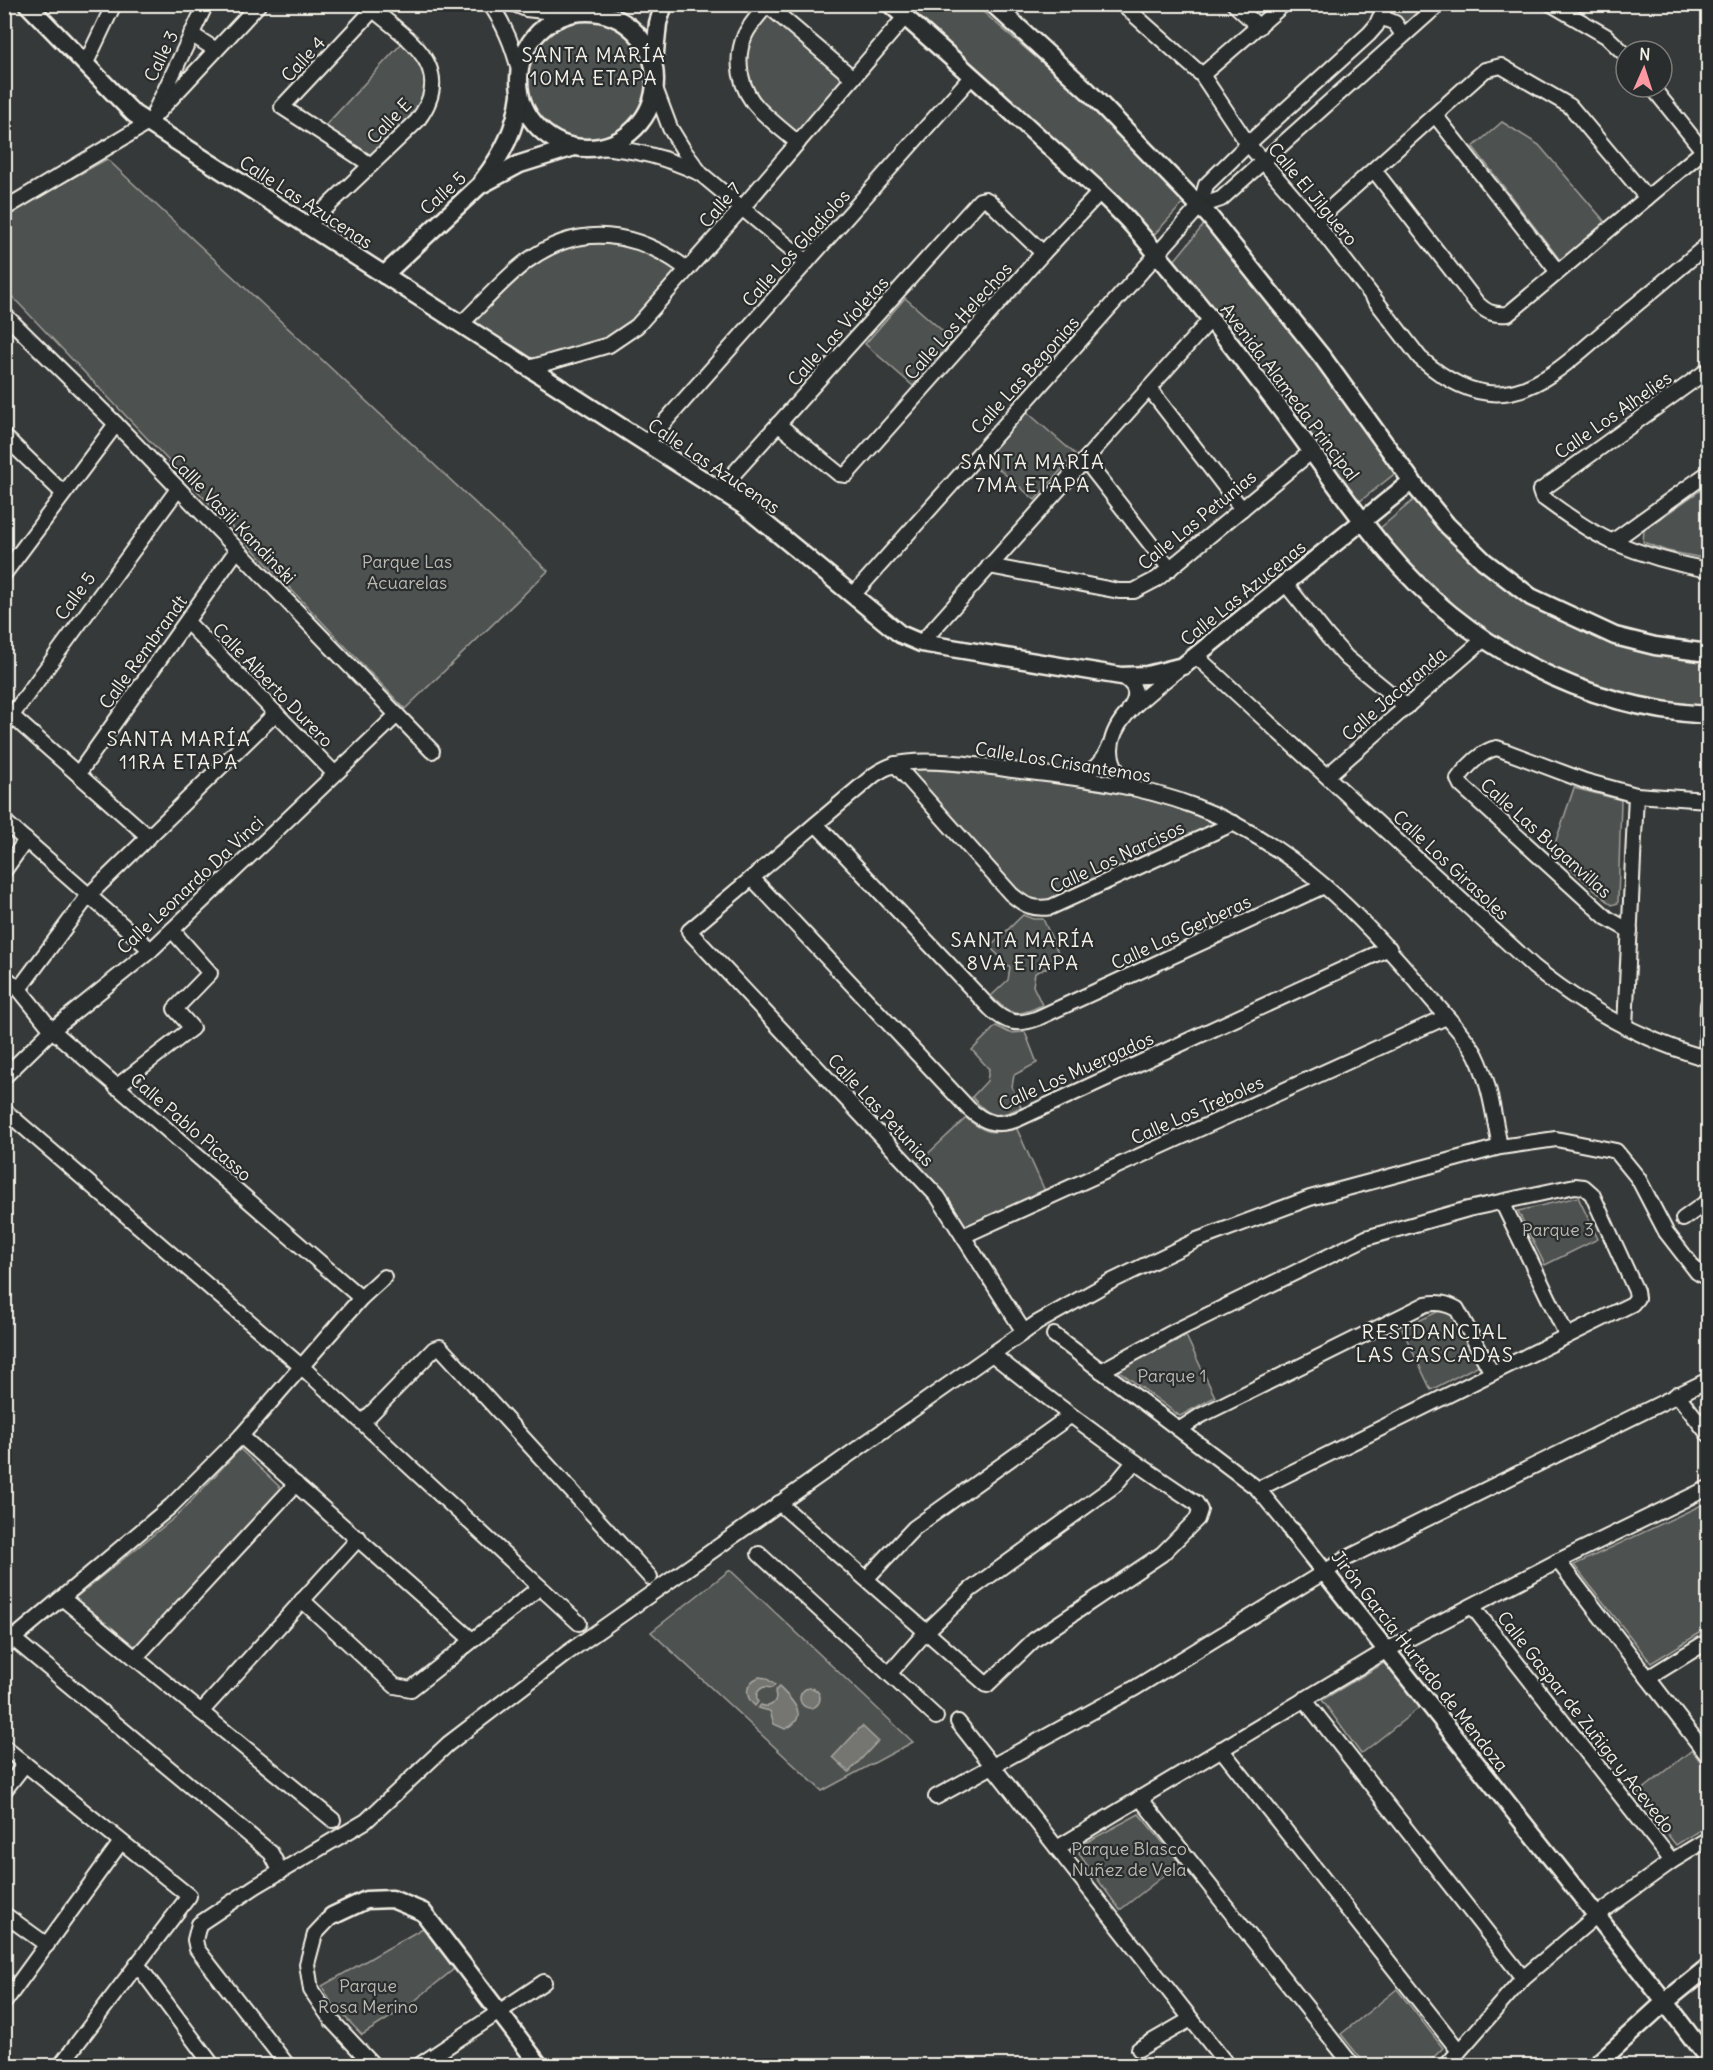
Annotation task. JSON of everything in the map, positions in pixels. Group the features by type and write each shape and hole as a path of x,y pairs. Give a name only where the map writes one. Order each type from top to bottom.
{"street":[{"name":"Calle Las Azucenas","path":"27,4 134,114 744,506 900,634 921,643 1121,676 1146,675 1190,661 1412,481"},
{"path":"85,65 114,4"},
{"name":"Calle 3","path":"148,123 206,4"},
{"path":"4,208 148,123 259,4"},
{"path":"479,186 506,148 514,126 520,93 519,70 509,37 490,4"},
{"path":"514,4 526,9 570,14 592,12 613,4"},
{"path":"664,4 658,23 654,66 655,87 670,128 701,174 807,262"},
{"name":"Avenida Alameda Principal","path":"890,4 972,76 1132,224 1211,319 1385,549 1418,584 1466,627 1517,660 1577,688 1608,698 1677,714 1708,715"},
{"path":"993,4 1088,91 1200,206 1323,358 1412,481 1447,525 1484,561 1531,597 1615,636 1655,646 1708,653"},
{"name":"Calle El Jilguero","path":"1122,4 1202,75 1248,144 1315,222 1420,358 1439,375 1460,386 1484,393 1511,392 1537,383 1555,371 1708,244"},
{"path":"1234,4 1258,27"},
{"path":"1202,75 1284,4"},
{"path":"1200,206 1221,199 1439,4"},
{"path":"1551,4 1606,36 1614,44"},
{"path":"798,143 760,110 746,92 742,81 740,58 745,36 766,5 853,78"},
{"name":"Calle 4","path":"370,8 282,106 371,165"},
{"name":"Calle E","path":"307,226 417,121 428,107 433,91 432,75 426,59 416,46 370,8"},
{"path":"1200,206 1206,185 1369,34 1384,11 1403,35"},
{"path":"592,12 613,17 632,29 646,45 654,66"},
{"path":"519,70 532,39 549,24 570,14"},
{"name":"Calle 7","path":"529,368 609,345 637,326 742,208 905,17"},
{"path":"191,34 216,51"},
{"path":"1315,222 1485,70 1501,66 1570,106 1647,198"},
{"name":"Calle Los Gladiolos","path":"646,443 972,76"},
{"path":"597,147 618,141 636,127 649,109 655,87"},
{"path":"520,93 528,114 552,139 574,147 619,148 652,154 701,174"},
{"path":"1374,170 1477,303 1485,311 1495,315 1508,314 1647,198 1706,154 1662,99"},
{"path":"1435,115 1558,272"},
{"name":"Calle 5","path":"384,275 479,186 520,164 574,147"},
{"name":"Calle Los Helechos","path":"778,424 839,474 846,475 1100,193"},
{"name":"Calle Las Violetas","path":"719,490 980,200 984,199 1044,253"},
{"name":"Calle Las Begonias","path":"853,595 1200,206"},
{"path":"461,324 525,262 560,243 579,238 620,237 639,241 658,249 687,269"},
{"name":"Callle Vasili Kandinski","path":"4,314 116,424 432,751"},
{"path":"921,643 1211,319"},
{"name":"Calle Los Alhelies","path":"1612,542 1542,497 1540,491 1708,370"},
{"path":"1149,388 1242,509"},
{"path":"4,574 116,424"},
{"path":"4,436 63,493"},
{"name":"Calle Las Petunias","path":"989,566 1119,591 1134,591 1170,569 1312,451"},
{"path":"1085,460 1170,569"},
{"path":"1612,542 1708,473"},
{"name":"Calle 5","path":"7,717 178,489"},
{"path":"1612,542 1653,556 1708,570"},
{"name":"Calle Rembrandt","path":"78,774 237,550"},
{"path":"1285,583 1347,658 1407,707"},
{"name":"Calle Alberto Durero","path":"187,622 334,773"},
{"name":"Calle Jacaranda","path":"1327,776 1484,639"},
{"path":"1123,717 1190,661"},
{"name":"Calle Los Girasoles","path":"1190,661 1327,776 1566,993 1625,1027 1674,1050 1707,1059"},
{"path":"1068,777 1093,770 1103,762 1123,717 1136,698 1134,686 1121,676"},
{"path":"19,989 89,895 276,713"},
{"name":"Calle Leonardo Da Vinci","path":"4,1077 52,1030 151,950 397,715"},
{"path":"7,717 78,774 149,837"},
{"path":"1112,740 1111,753 1118,771 1131,785 1143,790"},
{"name":"Calle Las Buganvillas","path":"1630,931 1607,918 1461,785 1458,779 1490,749 1497,748 1585,781 1636,795 1708,800"},
{"name":"Calle Los Crisantemos","path":"689,932 874,775 895,764 935,762 1068,777 1143,790 1188,803 1234,823 1278,849 1324,886 1389,948 1475,1054 1485,1079 1500,1147"},
{"name":"Calle Los Narcisos","path":"895,764 1011,894 1034,908 1051,907 1234,823"},
{"path":"1625,1027 1636,795"},
{"path":"4,821 151,950"},
{"name":"Calle Las Gerberas","path":"816,824 990,1008 1004,1020 1020,1024 1038,1018 1324,886"},
{"path":"4,871 26,840"},
{"name":"Calle Los Muergados","path":"752,878 969,1109 984,1121 992,1124 1017,1119 1389,948"},
{"path":"116,1087 192,1028 175,1009 210,972 172,930"},
{"name":"Calle Las Petunias","path":"689,932 938,1197 1024,1332"},
{"name":"Calle Pablo Picasso","path":"4,976 19,989 52,1030 361,1298"},
{"path":"1707,1059 1708,1004"},
{"name":"Calle Los Treboles","path":"963,1236 1446,1017"},
{"path":"4,1110 302,1366 579,1623"},
{"path":"288,2066 197,1949 195,1940 199,1924 256,1886 366,1821 448,1744 567,1653 1024,1332 1107,1283 1197,1240 1310,1198 1500,1147 1556,1139 1616,1151 1638,1178 1666,1232 1697,1272 1708,1279"},
{"path":"1101,1371 1177,1330 1366,1238 1468,1209 1575,1186 1584,1187 1592,1194 1636,1291 1637,1298 1632,1304 1258,1489"},
{"path":"1683,1219 1708,1201"},
{"path":"1502,1202 1567,1336"},
{"path":"280,1872 271,1853 8,1639 62,1598 171,1506 241,1436 361,1298 384,1277"},
{"path":"1179,1430 1200,1416 1426,1304 1435,1302 1457,1309 1492,1373"},
{"name":"Jirón García Hurtado de Mendoza","path":"1054,1335 1258,1489 1665,2001 1708,2059"},
{"path":"363,1422 434,1349 440,1347 650,1578"},
{"path":"779,1503 987,1685 1034,1640 1162,1554 1197,1518 1200,1510 1196,1503 1070,1416 992,1354"},
{"path":"936,1797 1135,1688 1347,1558 1708,1380"},
{"path":"1677,1394 1708,1434"},
{"path":"866,1579 914,1528 1070,1416"},
{"path":"241,1436 472,1640"},
{"path":"889,1674 926,1632 970,1590 1114,1485 1134,1462"},
{"path":"135,1658 296,1484"},
{"path":"1057,1848 1387,1650 1558,1561 1708,1488"},
{"path":"201,1712 358,1538"},
{"path":"759,1554 936,1717"},
{"path":"1558,1561 1708,1756"},
{"path":"302,1600 395,1686 411,1689 540,1587"},
{"path":"62,1598 333,1821"},
{"name":"Calle Gaspar de Zuñiga y Acevedo","path":"1472,1606 1672,1861"},
{"path":"1648,1678 1708,1641"},
{"path":"1304,1699 1523,1978"},
{"path":"958,1722 1228,2066"},
{"path":"4,1747 189,1896 60,2066"},
{"path":"1221,1749 1459,2051"},
{"path":"4,1791 25,1764"},
{"path":"1140,1797 1353,2066"},
{"path":"1446,2066 1523,1978 1597,1915 1672,1861 1708,1839"},
{"path":"4,2003 121,1842"},
{"path":"374,2066 332,2021 311,1990 307,1964 315,1934 333,1916 366,1900 392,1899 423,1912 540,2066"},
{"path":"4,1914 47,1945"},
{"path":"137,1964 213,2066"},
{"path":"1595,2066 1665,2001 1708,1967"},
{"path":"418,2066 544,1982"},
{"path":"1139,2049 1191,2019"}],"green space":[{"path":"899,5 975,5 1088,102 1186,200 1152,237 1060,146"},
{"path":"1393,5 1425,5 1403,26 1391,16"},
{"path":"768,14 844,80 798,134 761,104 752,92 748,81 747,50 755,31"},
{"path":"587,18 611,23 631,36 644,56 649,80 644,104 631,124 611,137 587,142 563,137 543,124 530,104 525,80 530,56 543,36 563,23"},
{"path":"402,43 419,60 425,75 426,89 422,102 414,114 370,158 325,126"},
{"path":"1502,122 1539,145 1606,223 1560,260 1473,147"},
{"name":"Parque Las Acuarelas","path":"107,159 548,571 405,709 5,289 5,215"},
{"path":"1207,221 1398,471 1359,502 1174,261"},
{"path":"600,242 641,250 678,269 638,314 612,335 583,347 532,360 473,323 523,274 544,258 572,246"},
{"path":"905,298 953,340 913,386 865,344"},
{"path":"1027,412 1075,454 1035,500 986,458"},
{"path":"1708,485 1708,559 1667,551 1643,542 1644,530"},
{"path":"1416,498 1540,608 1708,660 1706,710 1671,707 1563,676 1482,629 1435,591 1405,562 1379,529"},
{"path":"908,768 986,774 1065,784 1136,797 1177,808 1215,823 1055,899 1034,900 1017,890"},
{"path":"1574,788 1621,800 1618,903 1612,905 1552,852"},
{"path":"1023,915 1033,919 1043,919 1062,961 1035,973 1033,986 1042,1005 1026,1012 1015,1013 1004,1008 991,996 1008,980 1010,967 990,947"},
{"path":"996,1026 1010,1033 1025,1032 1037,1063 1014,1075 1012,1087 1021,1107 999,1115 989,1113 972,1097 987,1081 989,1069 972,1050"},
{"path":"966,1118 990,1132 1016,1127 1045,1191 966,1226 947,1196 917,1164"},
{"name":"Parque 3","path":"1578,1197 1598,1239 1545,1265 1518,1211"},
{"path":"1441,1310 1449,1311 1454,1315 1479,1365 1431,1390 1402,1329"},
{"name":"Parque 1","path":"1186,1336 1215,1397 1180,1416 1118,1370"},
{"path":"240,1449 283,1490 137,1648 75,1598 179,1514"},
{"path":"1708,1502 1708,1628 1651,1663 1574,1565"},
{"path":"730,1570 913,1742 822,1791 651,1632"},
{"path":"1384,1663 1420,1707 1361,1754 1322,1700"},
{"path":"1692,1750 1708,1772 1708,1825 1676,1845 1636,1795"},
{"name":"Parque Blasco Nuñez de Vela","path":"1139,1814 1180,1863 1120,1910 1079,1854 1081,1845"},
{"name":"Parque Rosa Merino","path":"423,1928 454,1969 407,2007 362,2035 331,2002 322,1986"},
{"path":"1397,1989 1443,2048 1426,2065 1366,2065 1341,2034"}],"shaded area":[{"path":"759,1677 766,1678 775,1685 772,1688 764,1687 758,1691 758,1702 755,1706 749,1698 748,1690 751,1683"},
{"path":"779,1687 793,1702 798,1714 793,1724 785,1729 774,1724 770,1711 758,1708 761,1705 772,1704 776,1698 775,1691"},
{"path":"810,1688 817,1691 820,1698 817,1705 810,1708 803,1705 800,1698 803,1691"},
{"path":"862,1726 878,1741 849,1772 833,1757"}],"district":[{"name":"SANTA MARÍA 10MA ETAPA","path":"594,66"},
{"name":"SANTA MARÍA 7MA ETAPA","path":"1033,472"},
{"name":"SANTA MARÍA 11RA ETAPA","path":"179,750"},
{"name":"SANTA MARÍA 8VA ETAPA","path":"1023,950"},
{"name":"RESIDANCIAL LAS CASCADAS","path":"1435,1342"}]}
